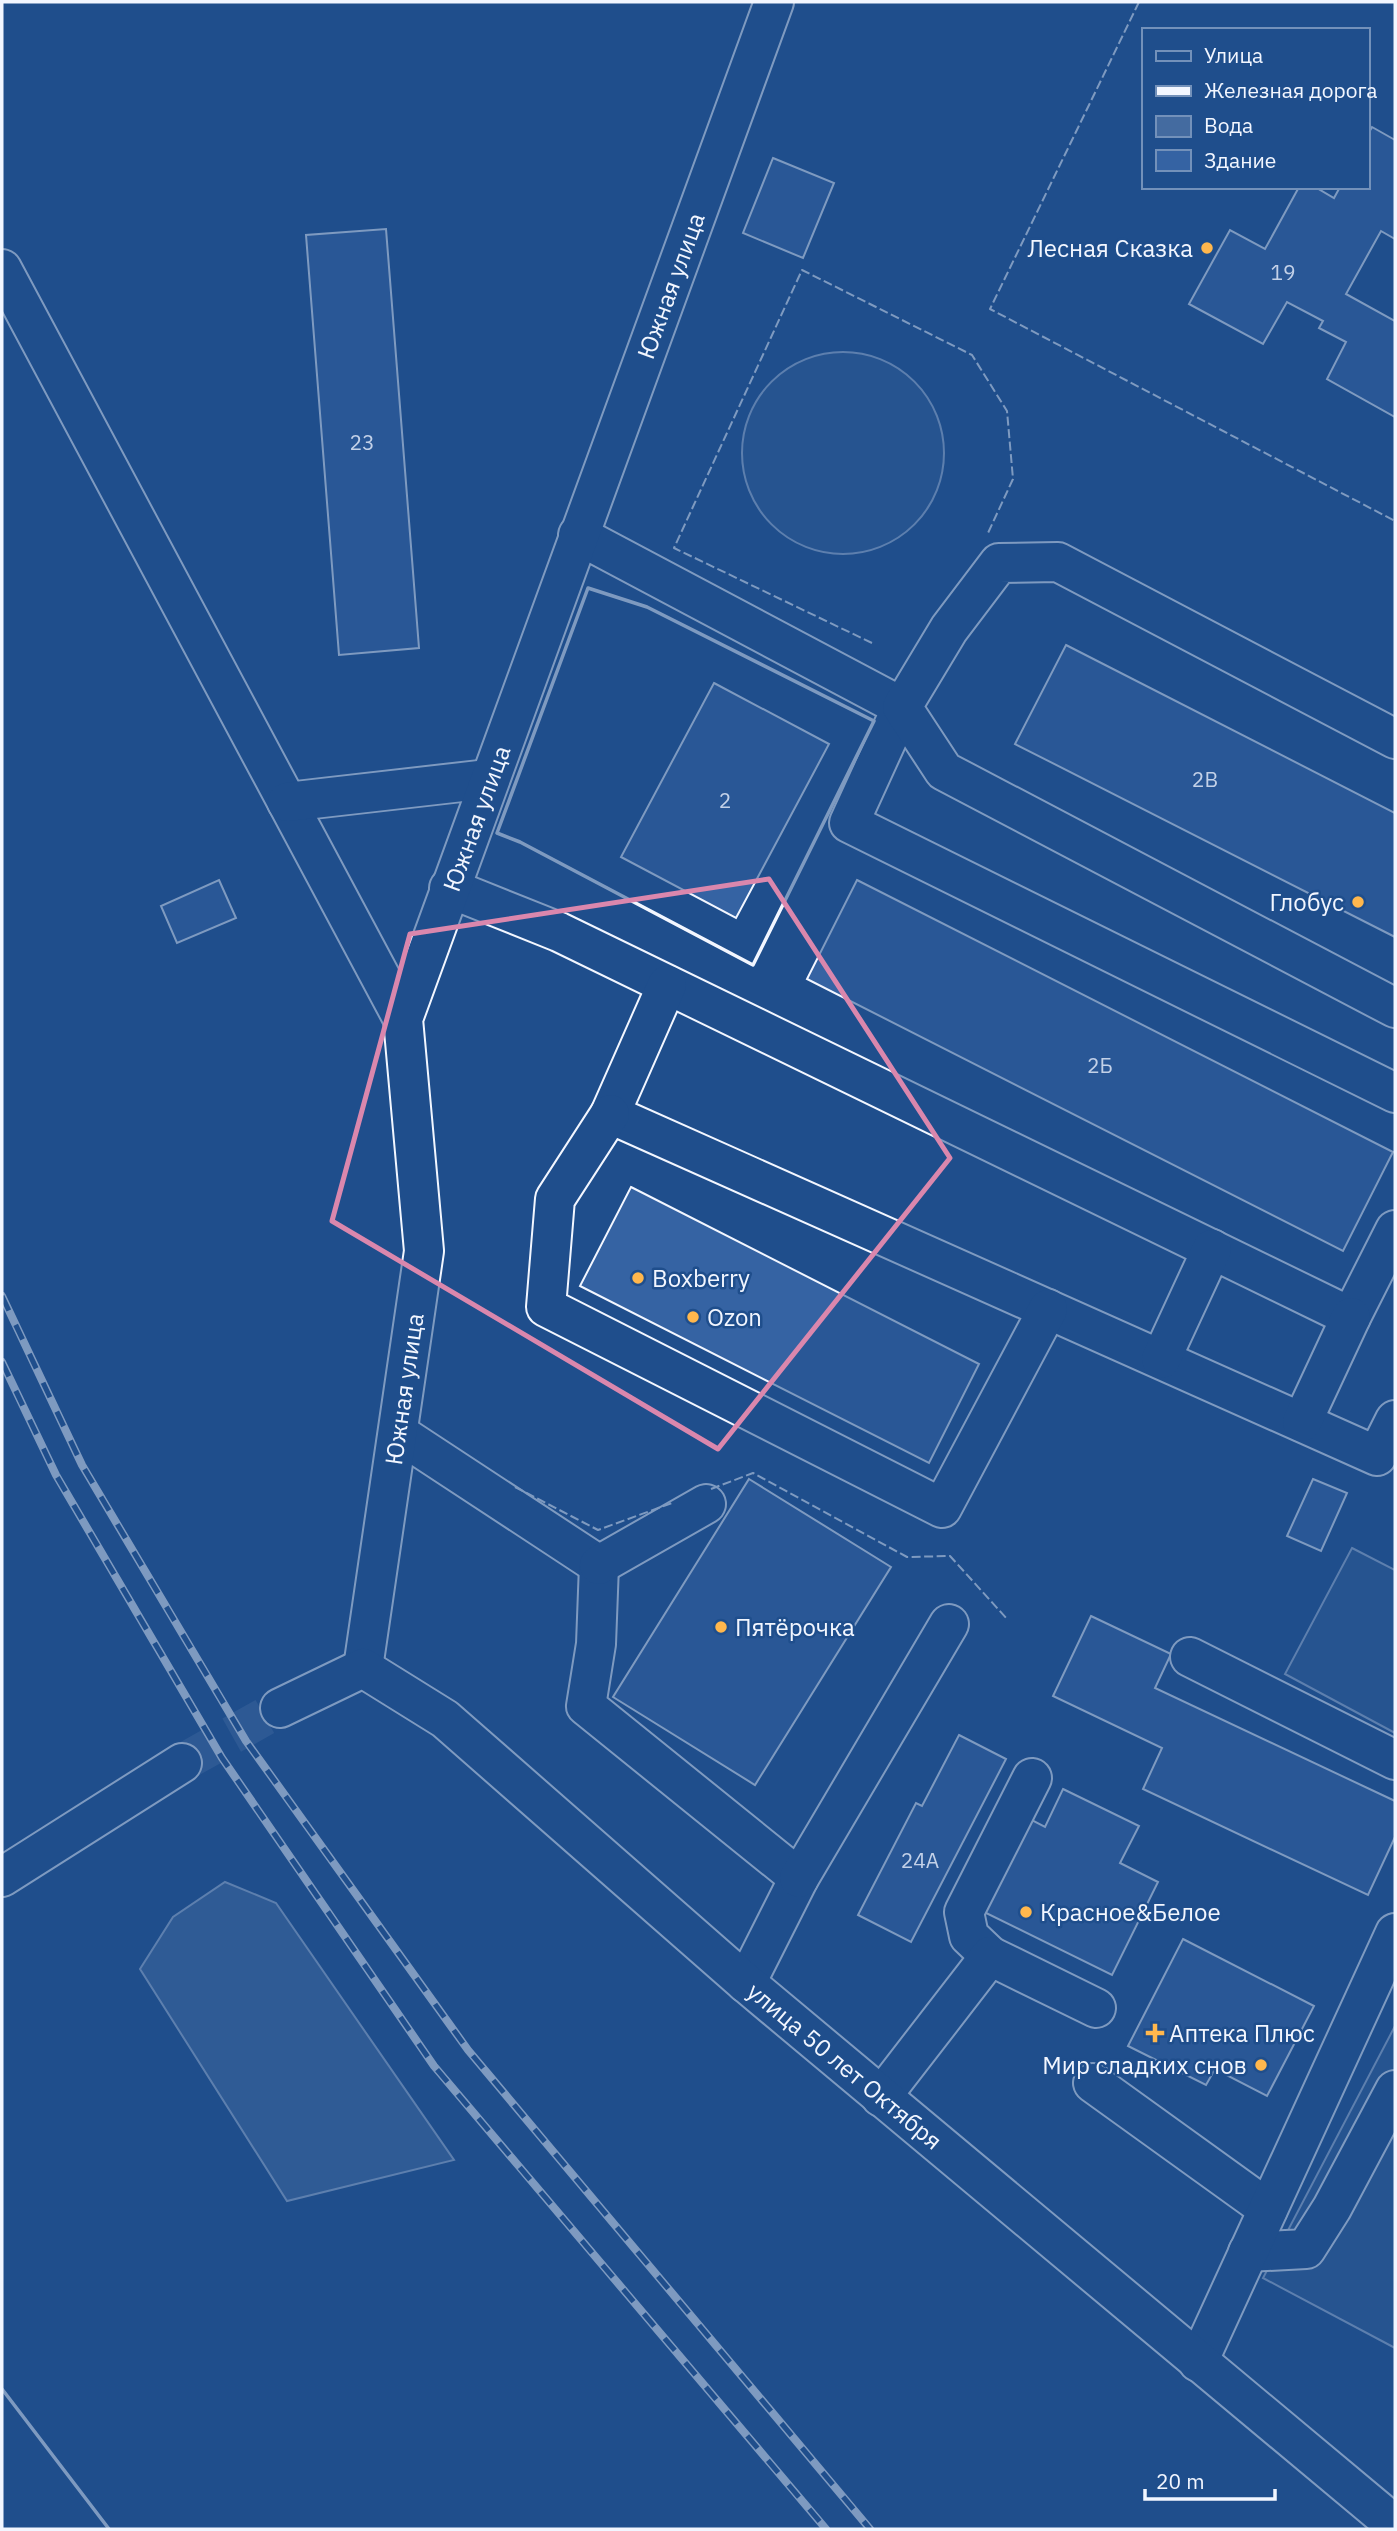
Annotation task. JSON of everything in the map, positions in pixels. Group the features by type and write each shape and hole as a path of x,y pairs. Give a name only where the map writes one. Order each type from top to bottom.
{"street":[{"name":"Южная улица","path":"363,1668 424,1251 403,1019 488,779 774,2"},
{"path":"2,269 403,1019"},
{"path":"579,535 902,707 944,771 1395,1008"},
{"path":"1395,739 1058,562 999,563 949,629 902,707 849,823 1395,1093"},
{"path":"287,802 488,779"},
{"path":"449,888 559,932 1351,1317"},
{"path":"667,985 610,1114 555,1199 546,1307 942,1508 1048,1309"},
{"path":"610,1114 1377,1456 1395,1420"},
{"path":"1303,1422 1395,1230"},
{"path":"1161,1359 1212,1249"},
{"path":"398,1433 599,1565"},
{"path":"599,1565 706,1504"},
{"path":"599,1565 596,1644 586,1706 799,1878"},
{"path":"746,1983 799,1878 949,1624"},
{"path":"1190,1657 1395,1760"},
{"path":"280,1708 363,1668"},
{"name":"улица 50 лет Октября","path":"363,1668 445,1719 746,1983 1395,2525"},
{"path":"2,1877 183,1763"},
{"path":"1032,1778 964,1912 969,1936 990,1956 1096,2008"},
{"path":"1198,2362 1395,1933"},
{"path":"881,2097 990,1956"},
{"path":"1093,2083 1268,2209"},
{"path":"1248,2252 1307,2249 1395,2090"}],"highlighted area":[{"path":"769,879 950,1158 718,1449 332,1221 410,934"}],"shaded area":[{"path":"843,352 882,359 915,381 937,414 944,453 937,492 915,525 882,547 843,554 804,547 771,525 749,492 742,453 749,414 771,381 804,359"},
{"path":"1352,1548 1395,1570 1395,1733 1285,1674"},
{"path":"1395,2026 1395,2348 1263,2278"}],"water":[{"path":"225,1882 276,1903 454,2160 287,2201 140,1969 173,1917"}],"building":[{"path":"1372,127 1395,140 1395,239 1381,231 1346,294 1395,321 1395,417 1327,379 1346,342 1319,328 1323,321 1287,302 1263,344 1189,304 1230,230 1265,249 1298,189 1318,189 1334,198 1339,189 1369,189 1369,132"},
{"path":"773,158 834,183 803,258 743,233"},
{"path":"386,229 419,648 339,655 306,235"},
{"path":"1066,645 1395,813 1395,937 1015,744"},
{"path":"714,683 829,744 736,918 621,857"},
{"path":"219,880 236,918 177,943 161,906"},
{"path":"857,880 1393,1152 1343,1251 807,979"},
{"path":"631,1187 979,1364 929,1463 580,1286"},
{"path":"749,1479 891,1567 755,1785 613,1697"},
{"path":"1313,1479 1347,1493 1321,1551 1287,1536"},
{"path":"1091,1616 1171,1654 1155,1688 1395,1801 1395,1837 1368,1895 1143,1789 1162,1748 1053,1696"},
{"path":"959,1735 1006,1759 911,1942 858,1915 916,1803 922,1806"},
{"path":"1063,1789 1139,1826 1120,1863 1158,1882 1112,1975 982,1911 1028,1818 1045,1827"},
{"path":"1183,1939 1314,2006 1267,2096 1215,2069 1206,2085 1128,2046"}],"tunnel":[{"path":"182,1763 280,1708"}],"railway":[{"path":"2,1296 82,1465 246,1741 468,2050 870,2529"},
{"path":"2,1362 56,1475 222,1758 434,2066 826,2529"}],"fence":[{"path":"1139,2 990,309 1395,521"},
{"path":"872,643 674,548 802,270 972,355 1007,411 1013,479 988,533"},
{"path":"711,1489 753,1473 907,1557 950,1556 1008,1620"},
{"path":"515,1487 598,1530 672,1503"}],"wall":[{"path":"588,588 647,607 874,721 753,965 520,842 497,833 588,588"},
{"path":"2,2389 109,2529"}],"place":[{"name":"Лесная Сказка","path":"1207,248"},
{"name":"Глобус","path":"1358,902"},
{"name":"Boxberry","path":"638,1278"},
{"name":"Ozon","path":"693,1317"},
{"name":"Пятёрочка","path":"721,1627"},
{"name":"Красное&Белое","path":"1026,1912"},
{"name":"Аптека Плюс","path":"1155,2033"},
{"name":"Мир сладких снов","path":"1261,2065"}]}
